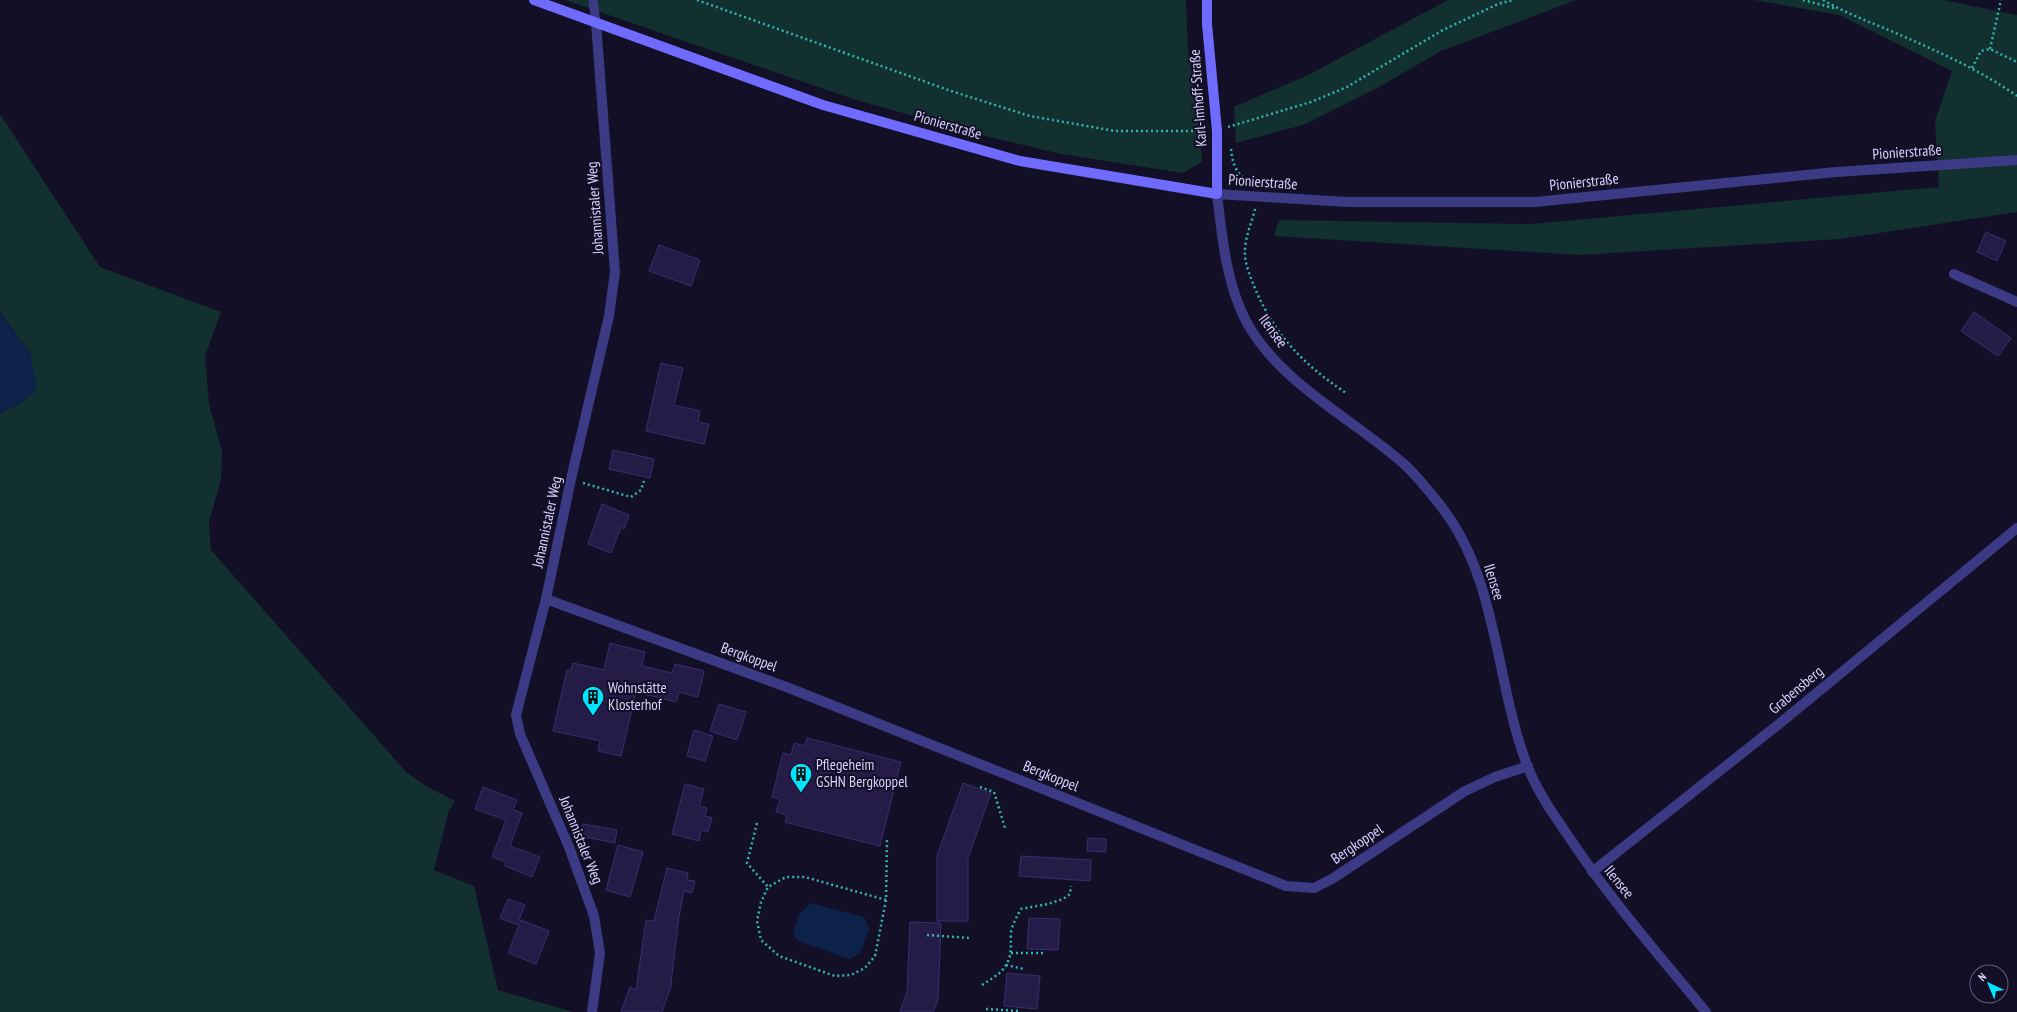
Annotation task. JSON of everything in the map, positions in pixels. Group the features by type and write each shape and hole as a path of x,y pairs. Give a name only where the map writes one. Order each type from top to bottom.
{"street":[{"name":"Pionierstraße","path":"534,0 823,105 1020,161 1217,194 1347,202 1535,202 1836,172 2017,160"},
{"name":"Karl-Imhoff-Straße","path":"1207,0 1207,24 1217,131 1217,194"},
{"name":"Johannistaler Weg","path":"592,1012 600,953 594,916 569,847 520,734 516,715 546,599 571,480 609,316 615,272 596,23"},
{"name":"Ilensee","path":"1217,194 1223,240 1232,284 1247,322 1271,356 1307,390 1405,465 1441,506 1466,547 1481,581 1517,731 1528,766 1545,802 1592,872 1706,1012"},
{"path":"1954,274 2017,302"},
{"name":"Grabensberg","path":"1592,872 1779,724 2017,528"},
{"name":"Bergkoppel","path":"546,599 789,688 1286,886 1314,888 1332,880 1465,791 1495,777 1528,766"}],"lane":[{"path":"593,0 596,23"}],"path":[{"path":"696,0 952,91 1030,116 1115,131 1217,131 1311,102 1347,88 1443,30 1498,4 1513,0"},
{"path":"1803,0 1838,9 1899,34 1972,68 2017,96"},
{"path":"1823,0 1838,9"},
{"path":"1990,49 2001,0"},
{"path":"1972,68 1981,51 1990,49 2017,62"},
{"path":"571,480 631,497 641,490 644,481"},
{"path":"980,787 994,792 1005,828"},
{"path":"757,823 747,863 768,887"},
{"path":"886,900 805,877 786,877 768,887 761,902 757,921 761,940 779,956 835,976 851,975 865,968 875,956 886,900 888,839"},
{"path":"982,985 998,974 1006,965 1011,953 1011,932 1015,919 1021,909 1063,899 1070,894 1071,886"},
{"path":"927,935 970,938"},
{"path":"1011,953 1044,953"},
{"path":"1006,965 1024,969"},
{"path":"986,1009 1019,1011"}],"green space":[{"path":"565,0 1186,0 1188,51 1199,114 1202,162 1183,173 1061,154 985,136 853,99"},
{"path":"1448,0 1576,0 1441,51 1381,86 1303,125 1236,143 1234,107 1308,75"},
{"path":"1754,0 1943,0 2017,15 2017,212 1840,239 1580,255 1274,236 1279,220 1531,224 1939,187 1935,121 1952,71 1839,15"},
{"path":"0,114 100,267 221,312 205,356 209,404 222,451 221,479 209,522 211,550 406,772 426,786 455,801 448,813 434,870 474,886 498,990 573,1012 0,1012 0,414 25,400 31,355 0,311"}],"water":[{"path":"0,312 31,355 37,390 25,400 0,414"},
{"path":"811,903 864,917 869,928 861,953 849,959 798,941 793,935 799,914"}],"building":[{"path":"1986,232 2006,241 1997,261 1977,252"},
{"path":"659,245 700,260 691,286 649,271"},
{"path":"1974,312 2011,338 1998,356 1961,331"},
{"path":"661,363 683,368 674,405 700,411 698,422 709,424 704,444 646,431"},
{"path":"613,450 654,459 650,478 609,469"},
{"path":"602,504 629,515 624,529 621,527 611,553 588,544"},
{"path":"610,643 645,652 642,666 672,673 675,664 704,671 698,697 679,692 676,702 636,692 621,756 598,751 600,741 553,731 567,670 571,670 573,663 604,670"},
{"path":"719,704 746,712 737,740 710,731"},
{"path":"694,730 713,736 705,761 687,756"},
{"name":"Pflegeheim GSHN Bergkoppel","path":"807,738 901,762 880,846 785,822 787,815 776,812 780,799 772,797 783,753 791,755 794,743 805,746"},
{"path":"963,783 991,793 968,858 968,921 937,921 937,856"},
{"path":"685,784 704,789 699,806 707,808 705,816 712,818 708,832 701,830 699,841 672,834"},
{"path":"483,787 517,800 513,810 522,813 510,846 540,857 532,877 505,866 506,862 492,857 506,820 475,809"},
{"path":"583,824 617,830 615,843 580,836"},
{"path":"1088,838 1106,839 1106,852 1087,851"},
{"path":"618,845 643,852 630,897 606,890"},
{"path":"1021,856 1091,860 1090,881 1019,876"},
{"path":"667,868 688,873 687,880 695,881 692,893 684,891 679,916 672,983 662,1012 621,1012 630,987 636,990 646,920 654,921"},
{"path":"508,899 525,905 517,925 500,918"},
{"path":"1029,918 1060,919 1058,950 1027,949"},
{"path":"521,920 549,931 536,964 508,953"},
{"path":"910,922 941,923 938,1000 933,1012 900,1012 907,992"},
{"path":"1007,973 1040,976 1037,1009 1004,1006"}],"place":[{"name":"Wohnstätte Klosterhof","path":"593,716"},
{"name":"Pflegeheim GSHN Bergkoppel","path":"801,794"}]}
